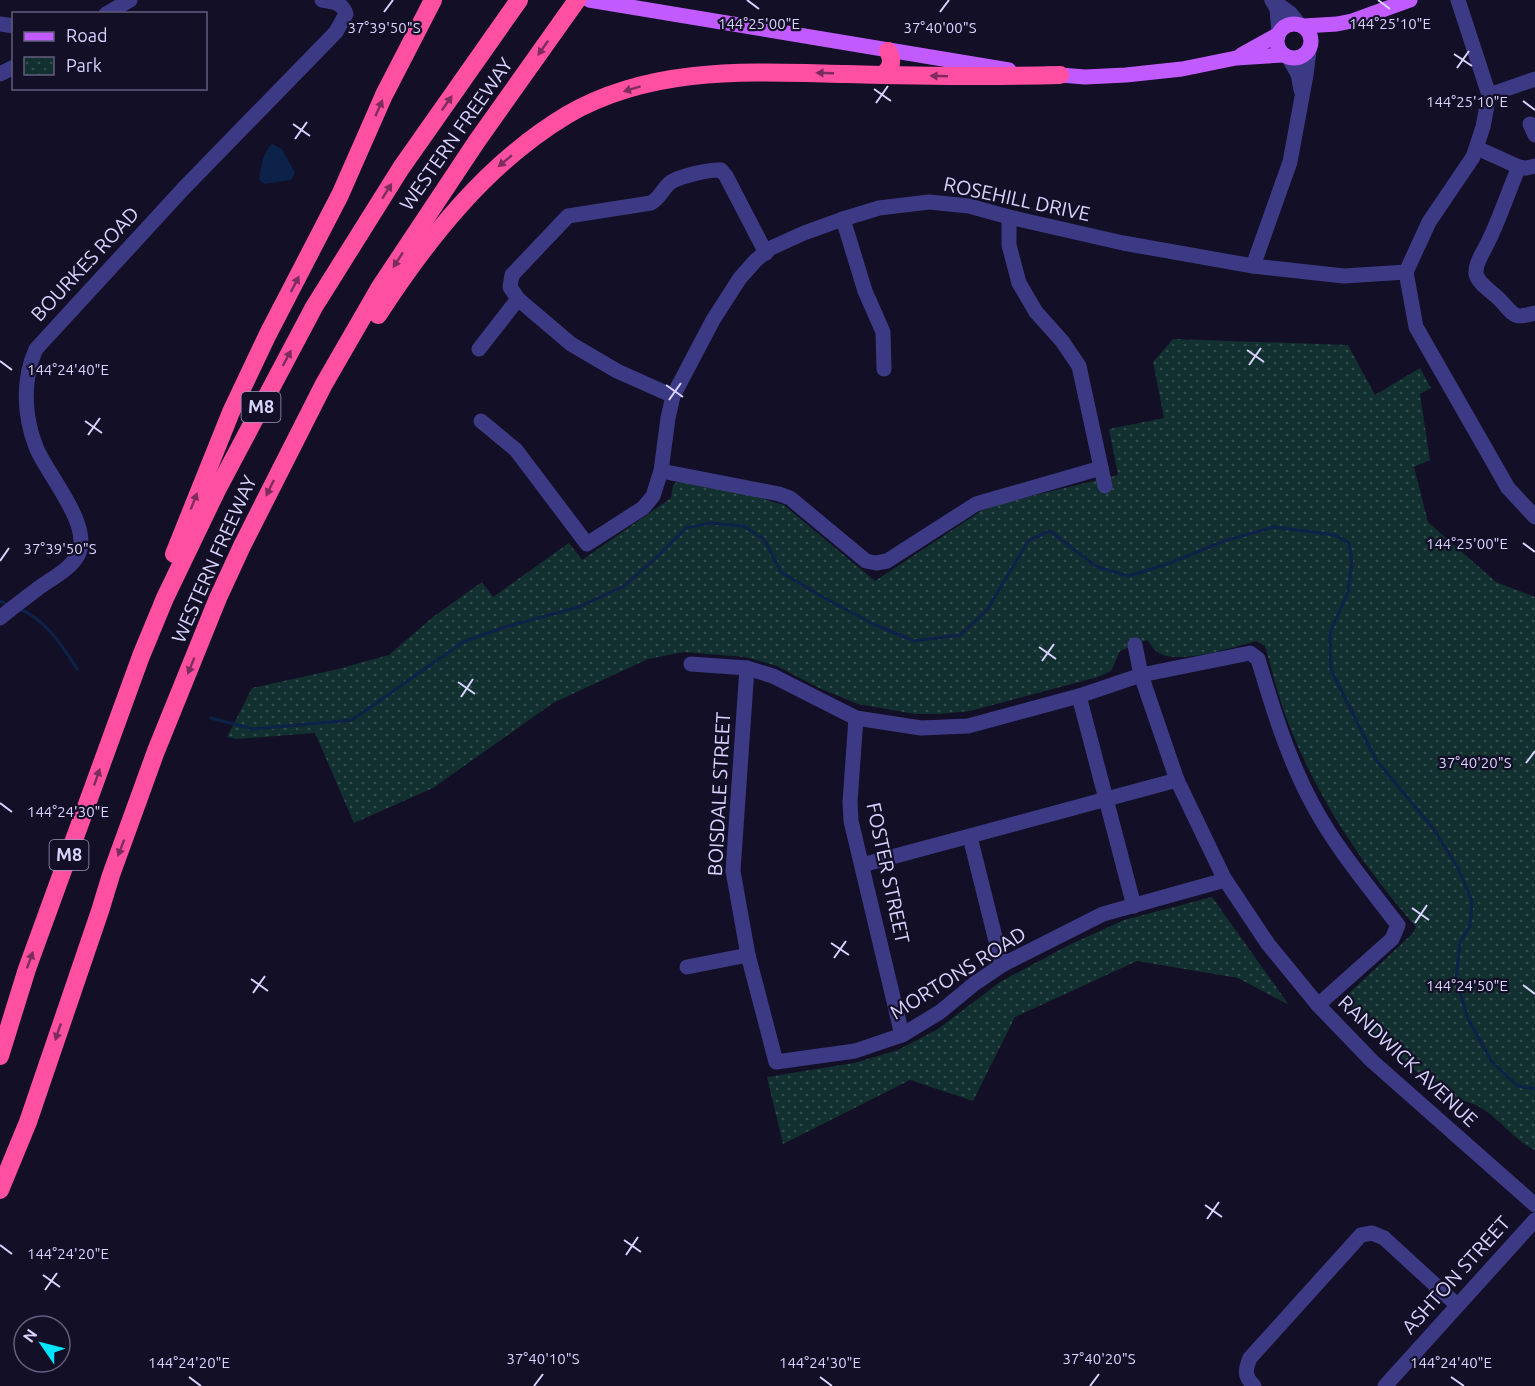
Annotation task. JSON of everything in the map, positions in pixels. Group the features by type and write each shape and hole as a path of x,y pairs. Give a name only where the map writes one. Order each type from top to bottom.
{"highway":[{"path":"141,656 169,567 231,412 268,334 340,195 384,95 433,0"},
{"name":"WESTERN FREEWAY","path":"0,1056 27,969 141,656 165,598 217,490 314,307 401,168 519,0"},
{"name":"WESTERN FREEWAY","path":"0,1190 28,1122 111,875 167,722 223,587 297,436 353,334 403,251 477,141 577,0"},
{"path":"884,74 891,65 891,56 888,51"},
{"path":"297,436 340,375 394,289 465,198 524,145 568,114 614,94 689,75 748,72 995,77 1060,75"}],"main road":[{"path":"589,0 888,51 1011,70 1085,77 1154,73 1236,58 1300,57 1352,21"},
{"path":"1236,58 1278,33 1288,24 1337,24 1352,21 1410,0"},
{"path":"1302,25 1311,36 1309,49"},
{"path":"1278,33 1277,46 1286,56"}],"street":[{"path":"109,12 130,0"},
{"name":"BOURKES ROAD","path":"1,617 64,571 78,554 81,546 80,528 36,447 29,422 26,383 29,364 36,349 184,188 336,32 346,14 344,9 338,3 322,0"},
{"path":"1278,33 1277,9 1272,0 1302,25"},
{"path":"1458,0 1489,95 1475,153 1429,222 1406,272 1416,327 1508,488 1535,517"},
{"path":"1253,266 1290,162 1309,49"},
{"path":"1286,56 1298,74 1302,93"},
{"path":"1489,95 1535,79"},
{"path":"1475,153 1517,172"},
{"path":"1535,166 1517,172 1490,239 1477,264 1476,273 1479,280 1513,315 1520,317 1535,313"},
{"path":"673,396 617,370 571,344 518,299 510,287 512,275 568,216 651,202 658,199 670,183 712,169 721,170 726,176 765,253"},
{"name":"ROSEHILL DRIVE","path":"481,421 516,450 587,544 643,508 653,496 661,471 673,396 713,320 740,278 765,253 804,233 879,208 929,202 969,206 1010,218 1123,243 1253,266 1344,276 1406,272"},
{"path":"1010,218 1009,245 1019,283 1036,312 1062,341 1079,366 1105,486"},
{"path":"843,219 865,291 883,332 885,369"},
{"path":"479,349 518,299"},
{"path":"661,471 790,498 866,561 876,563 887,561 976,504 1101,468"},
{"name":"RANDWICK AVENUE","path":"1135,645 1141,675 1177,780 1207,847 1268,944 1318,1005 1372,1061 1535,1205"},
{"path":"691,664 747,668 773,676 856,718 921,728 968,726 1079,696 1141,675 1250,653 1258,659 1281,735 1314,806 1348,861 1398,925 1392,939 1318,1005"},
{"name":"BOISDALE STREET","path":"747,668 733,871 748,954 776,1062"},
{"path":"1079,696 1134,906"},
{"name":"FOSTER STREET","path":"856,718 851,811 902,1035"},
{"path":"862,865 1177,780"},
{"path":"970,837 1002,965"},
{"name":"MORTONS ROAD","path":"776,1062 855,1051 902,1035 940,1012 1002,965 1103,914 1225,879"},
{"path":"687,967 748,954"},
{"name":"ASHTON STREET","path":"1385,1386 1535,1220"},
{"path":"1254,1386 1247,1379 1245,1370 1250,1358 1361,1235 1372,1233 1384,1238 1457,1305"}],"green space":[{"path":"1173,339 1348,345 1375,395 1420,368 1431,388 1420,394 1430,460 1414,467 1428,522 1496,582 1535,597 1535,1150 1486,1111 1464,1102 1452,1102 1343,1004 1344,998 1413,933 1416,927 1345,834 1316,784 1291,730 1265,646 1256,641 1205,654 1176,657 1156,651 1147,640 1120,651 1111,671 1098,677 970,711 939,714 915,714 858,704 819,688 777,666 745,657 684,652 648,659 553,703 433,788 354,823 315,733 236,739 227,737 252,688 389,655 433,617 482,582 493,597 569,543 582,560 671,498 673,485 679,480 722,487 784,505 875,581 981,511 1003,503 1118,475 1109,429 1164,418 1153,362"},
{"path":"1212,897 1289,1005 1238,978 1137,961 1015,1017 973,1101 910,1080 783,1144 767,1077 854,1063 898,1050 938,1029 1000,982 1069,945 1124,920"}],"water":[{"path":"272,144 282,149 295,173 291,180 264,184 259,179 264,155"}],"waterway":[{"path":"211,718 253,729 352,720 463,642 505,627 579,607 624,586 686,528 710,523 743,526 764,539 781,572 871,623 914,641 960,635 987,610 1029,540 1050,531 1097,567 1129,576 1170,563 1224,541 1274,527 1335,535 1349,543 1352,563 1348,592 1330,633 1331,670 1376,760 1433,828 1458,868 1472,901 1470,926 1460,942 1456,980 1468,1019 1492,1062 1518,1086 1535,1089"},
{"path":"0,601 9,605"},
{"path":"18,608 45,626 77,669"}]}
